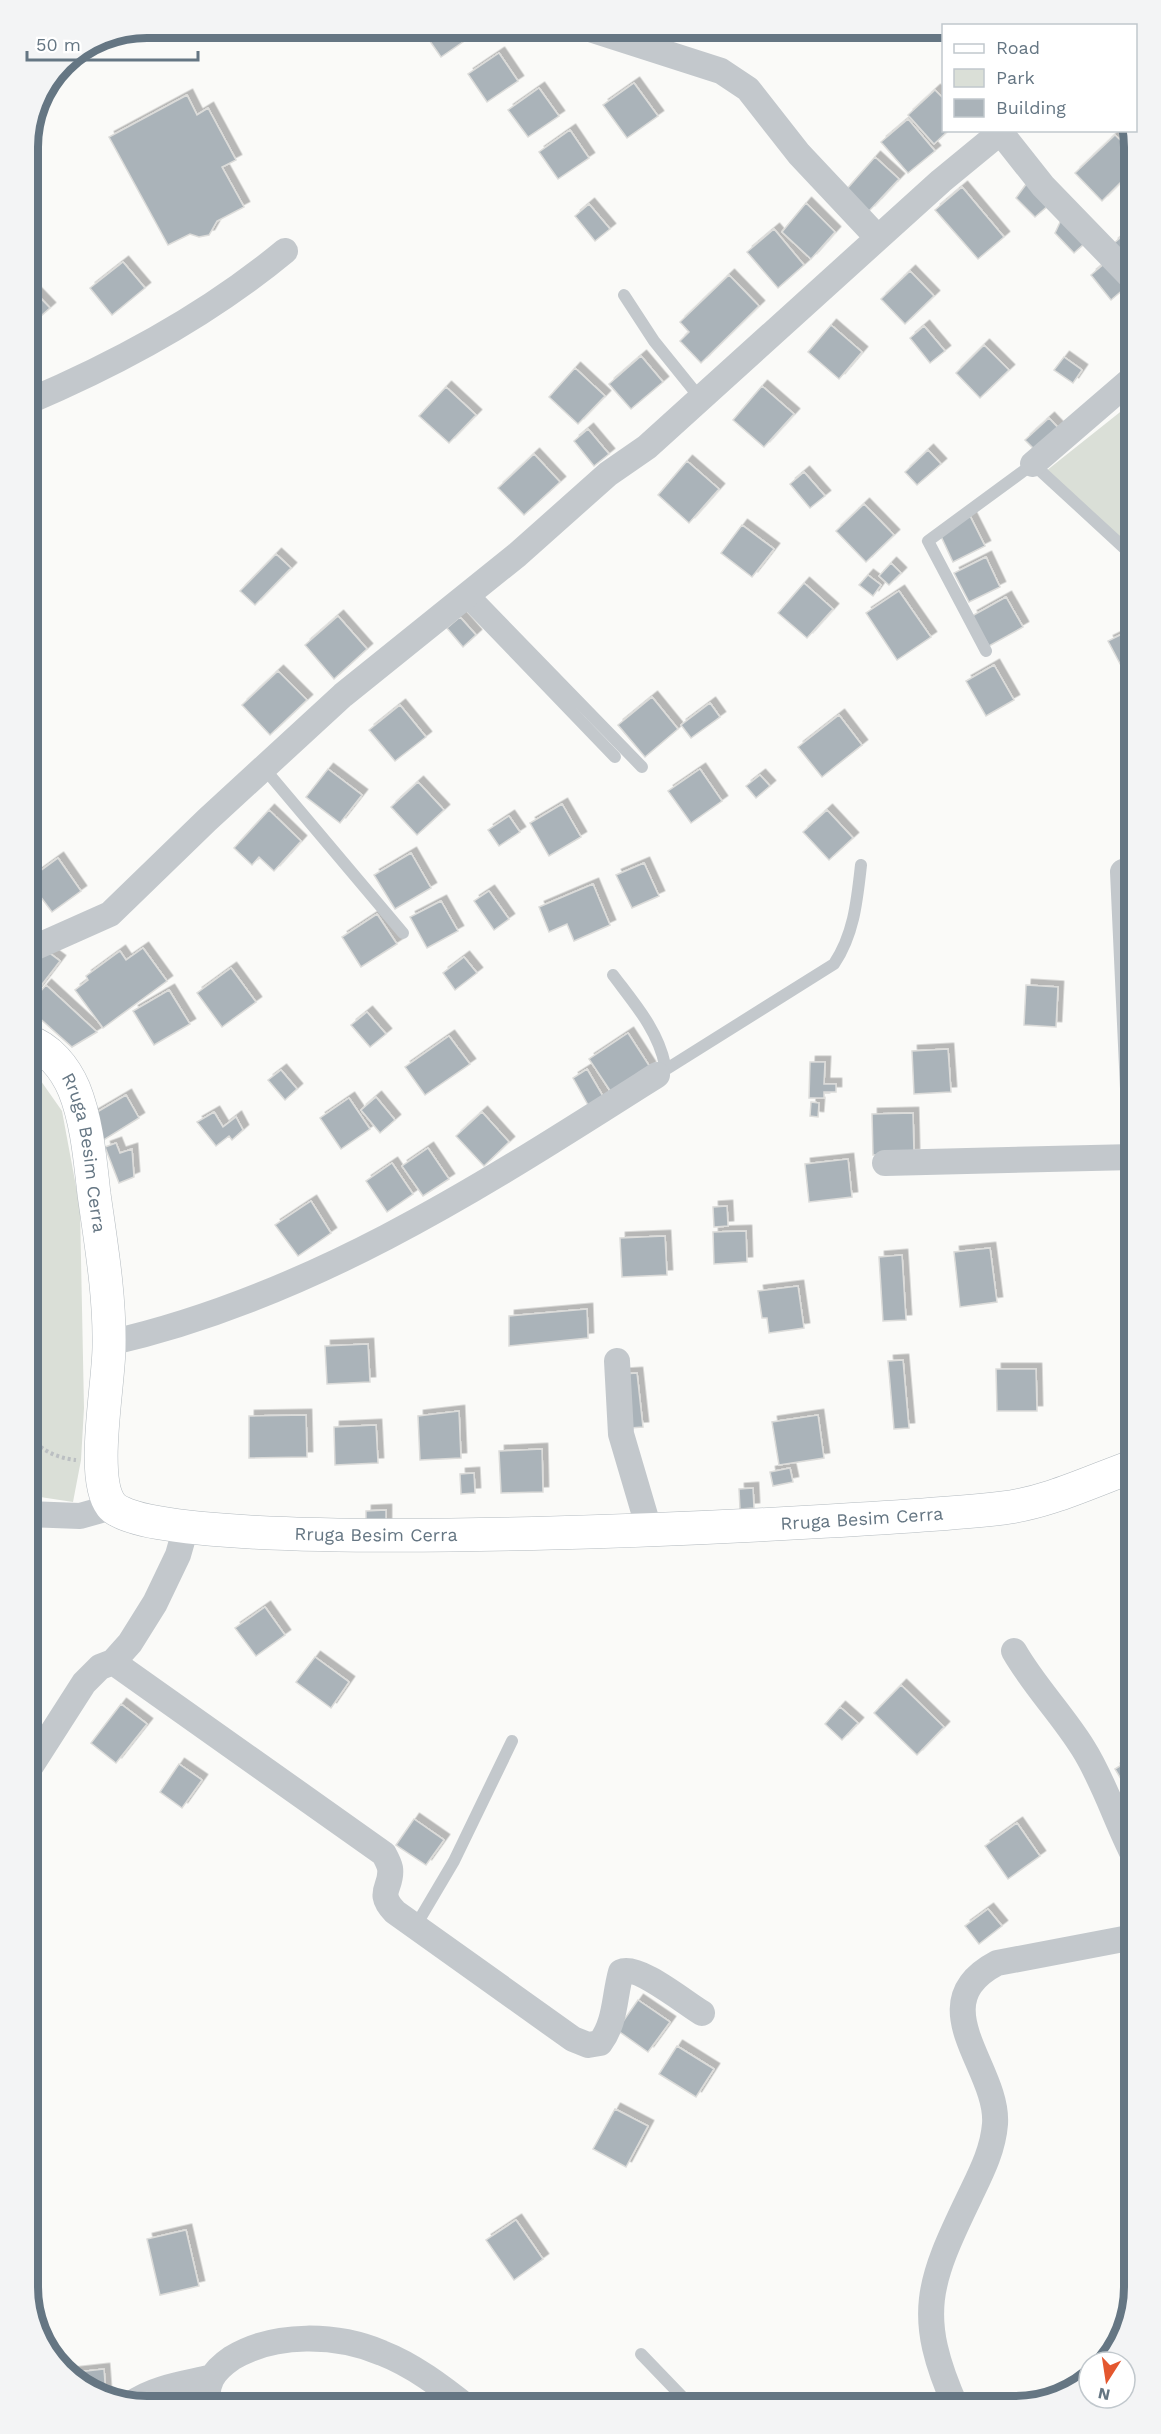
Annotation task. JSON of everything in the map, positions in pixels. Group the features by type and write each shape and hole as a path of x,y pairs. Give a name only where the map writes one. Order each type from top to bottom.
{"street":[{"path":"618,38 722,71 748,89 799,154 878,238"},
{"path":"38,946 110,914 263,767 343,695 468,596 601,481 647,447 941,181 1002,132 1043,186 1124,270"},
{"path":"38,397 195,316 246,283 285,251"},
{"path":"1033,464 1124,386"},
{"path":"1123,872 1124,878"},
{"name":"Rruga Besim Cerra","path":"38,1047 51,1055 65,1071 78,1100 85,1128 100,1235 109,1343 100,1473 112,1507 129,1518 186,1527 392,1536 505,1536 649,1530 845,1520 1007,1508 1038,1500 1124,1470"},
{"path":"109,1343 161,1331 265,1294 369,1248 445,1208 657,1075"},
{"path":"885,1163 1124,1157"},
{"path":"617,1361 621,1434 649,1530"},
{"path":"38,1514 80,1516 112,1507"},
{"path":"38,1755 84,1683 100,1667 113,1662 130,1643 155,1603 178,1556 186,1527"},
{"path":"1014,1651 1024,1669 1057,1708 1084,1750 1124,1835"},
{"path":"113,1662 384,1854 390,1869 384,1891 387,1903 415,1927 573,2039 588,2045 600,2043 607,2034 621,1972 626,1970 635,1971 655,1982 702,2013"},
{"path":"952,2396 935,2353 930,2302 941,2256 982,2170 992,2145 995,2122 993,2096 966,2036 963,2018 971,1983 981,1971 997,1962 1124,1939"},
{"path":"206,2396 209,2379 225,2363 249,2348 278,2340 314,2339 349,2344 382,2353 442,2387 453,2396"},
{"path":"146,2396 177,2385 209,2379"}],"lane":[{"path":"624,295 654,341 700,398"},
{"path":"986,651 928,541 1033,464 1124,548"},
{"path":"468,596 615,757"},
{"path":"468,596 642,767"},
{"path":"263,767 402,933"},
{"path":"657,1075 834,964 846,945 853,924 861,866"},
{"path":"613,975 638,1007 662,1049 665,1065 657,1075"},
{"path":"415,1927 454,1862 512,1742"},
{"path":"641,2354 681,2396"}],"path":[{"path":"38,1445 63,1459 101,1462"}],"green space":[{"path":"1124,409 1124,546 1046,471"},
{"path":"38,1077 62,1111 80,1208 84,1408 81,1460 73,1502 38,1497"}],"building":[{"path":"428,38 469,38 441,57"},
{"path":"499,53 518,81 487,102 468,74"},
{"path":"634,83 658,116 627,138 603,105"},
{"path":"539,88 559,116 528,137 508,110"},
{"path":"935,90 942,97 942,132 947,132 934,144 908,115"},
{"path":"187,95 197,115 208,108 236,160 222,167 244,207 217,221 209,235 199,237 190,234 168,245 109,137"},
{"path":"908,119 935,151 908,173 881,142"},
{"path":"570,130 589,158 558,179 539,152"},
{"path":"1115,135 1124,143 1124,179 1102,201 1075,173"},
{"path":"875,157 899,179 869,211 846,190"},
{"path":"1027,183 1049,205 1035,217 1016,198"},
{"path":"962,187 1004,237 978,259 935,210"},
{"path":"806,203 835,232 811,259 782,232"},
{"path":"589,204 610,229 595,241 575,216"},
{"path":"1062,218 1085,243 1074,253 1055,233"},
{"path":"774,229 804,265 778,288 747,252"},
{"path":"1124,235 1124,256 1113,244"},
{"path":"123,262 145,288 112,315 90,288"},
{"path":"1105,263 1124,289 1111,300 1091,275"},
{"path":"910,271 934,296 905,324 881,299"},
{"path":"729,275 759,306 701,363 680,341 689,332 680,322"},
{"path":"38,295 50,308 38,318"},
{"path":"831,325 862,352 839,379 808,352"},
{"path":"924,326 945,351 930,363 910,338"},
{"path":"984,345 1009,370 980,398 956,373"},
{"path":"641,356 663,382 631,409 609,384"},
{"path":"1064,357 1082,370 1073,383 1054,370"},
{"path":"575,368 605,396 578,424 549,397"},
{"path":"762,386 794,414 764,447 733,420"},
{"path":"446,387 476,415 449,443 419,416"},
{"path":"1049,418 1062,432 1038,453 1025,440"},
{"path":"588,429 609,454 594,466 574,441"},
{"path":"928,450 941,464 917,485 905,472"},
{"path":"534,454 560,482 524,515 498,488"},
{"path":"687,461 719,489 689,523 658,495"},
{"path":"804,472 825,496 810,508 790,484"},
{"path":"864,504 894,535 866,562 836,531"},
{"path":"970,516 985,546 953,562 939,532"},
{"path":"742,525 774,549 752,577 721,553"},
{"path":"276,554 291,568 255,605 240,591"},
{"path":"986,557 1000,587 969,602 954,573"},
{"path":"891,563 901,573 889,585 879,576"},
{"path":"868,575 881,585 873,596 859,585"},
{"path":"804,583 833,609 807,638 778,613"},
{"path":"899,591 931,637 897,660 866,613"},
{"path":"1006,597 1023,627 989,646 972,616"},
{"path":"338,616 367,649 334,679 305,645"},
{"path":"460,617 476,635 463,647 447,628"},
{"path":"1124,633 1124,671 1108,641"},
{"path":"994,665 1014,700 986,716 966,681"},
{"path":"278,671 307,700 270,735 242,705"},
{"path":"652,697 678,729 645,757 618,725"},
{"path":"710,703 720,717 691,738 681,725"},
{"path":"400,705 426,737 395,761 369,730"},
{"path":"839,715 862,745 822,777 798,747"},
{"path":"328,769 362,795 340,823 306,797"},
{"path":"700,769 722,801 691,823 668,791"},
{"path":"760,775 770,786 756,798 746,786"},
{"path":"418,782 444,810 417,835 391,807"},
{"path":"562,804 581,837 549,856 530,823"},
{"path":"269,810 301,841 274,871 259,857 252,865 234,848"},
{"path":"827,810 853,838 829,860 803,832"},
{"path":"509,816 520,832 499,846 488,830"},
{"path":"411,853 431,888 395,909 374,875"},
{"path":"58,858 81,891 52,912 38,893 38,873"},
{"path":"644,863 659,896 632,908 616,875"},
{"path":"593,884 610,925 574,941 567,924 549,932 539,907"},
{"path":"489,891 509,919 494,930 474,901"},
{"path":"441,901 458,931 427,948 410,917"},
{"path":"377,914 397,944 361,967 342,937"},
{"path":"143,948 167,981 103,1028 75,990 88,980 86,976 120,951 126,960"},
{"path":"48,952 60,961 38,990 38,956"},
{"path":"464,957 477,973 455,990 443,973"},
{"path":"231,968 256,1002 222,1027 197,993"},
{"path":"46,985 97,1032 72,1047 38,1017 38,994"},
{"path":"1026,985 1058,987 1056,1027 1024,1025"},
{"path":"169,990 190,1024 154,1045 133,1011"},
{"path":"367,1012 386,1034 370,1047 351,1025"},
{"path":"628,1033 650,1067 611,1092 589,1059"},
{"path":"449,1036 470,1064 425,1095 405,1067"},
{"path":"948,1049 951,1092 914,1094 912,1051"},
{"path":"810,1062 825,1062 824,1084 836,1084 836,1092 824,1092 824,1098 809,1098"},
{"path":"587,1069 607,1103 592,1112 573,1078"},
{"path":"281,1070 297,1089 285,1100 268,1080"},
{"path":"126,1095 139,1118 102,1141 92,1115"},
{"path":"376,1097 395,1120 380,1133 361,1110"},
{"path":"349,1098 370,1129 341,1149 320,1118"},
{"path":"811,1102 819,1103 818,1117 810,1116"},
{"path":"214,1112 223,1127 236,1117 243,1130 232,1140 229,1136 216,1146 197,1122"},
{"path":"482,1112 509,1142 484,1166 456,1136"},
{"path":"913,1113 914,1154 873,1155 872,1114"},
{"path":"116,1143 120,1153 132,1149 134,1177 119,1183 105,1147"},
{"path":"428,1148 449,1179 423,1196 402,1166"},
{"path":"848,1159 852,1197 809,1202 805,1164"},
{"path":"392,1163 413,1194 387,1212 366,1181"},
{"path":"311,1201 331,1233 298,1256 275,1225"},
{"path":"727,1206 728,1226 714,1227 713,1207"},
{"path":"746,1231 747,1262 714,1264 713,1232"},
{"path":"665,1236 667,1275 622,1277 620,1238"},
{"path":"990,1248 997,1302 960,1307 954,1252"},
{"path":"902,1255 906,1320 883,1321 879,1257"},
{"path":"798,1286 804,1328 769,1333 767,1318 762,1318 758,1291"},
{"path":"587,1309 588,1338 509,1346 509,1316"},
{"path":"368,1344 370,1382 327,1384 325,1346"},
{"path":"903,1360 909,1428 894,1429 888,1361"},
{"path":"996,1369 1036,1369 1037,1411 997,1411"},
{"path":"637,1373 643,1427 630,1428 623,1374"},
{"path":"459,1411 461,1458 420,1460 418,1416"},
{"path":"306,1415 307,1457 249,1458 249,1416"},
{"path":"818,1415 824,1458 779,1465 772,1422"},
{"path":"376,1425 378,1463 335,1465 334,1427"},
{"path":"542,1449 543,1492 501,1493 499,1451"},
{"path":"790,1468 793,1482 773,1486 770,1472"},
{"path":"474,1473 475,1493 461,1494 460,1474"},
{"path":"753,1488 754,1508 740,1509 739,1489"},
{"path":"386,1510 386,1524 366,1525 366,1511"},
{"path":"265,1607 285,1635 256,1656 235,1628"},
{"path":"315,1657 349,1682 331,1708 296,1682"},
{"path":"901,1685 944,1727 917,1755 874,1713"},
{"path":"121,1704 147,1724 116,1763 91,1743"},
{"path":"840,1707 858,1723 842,1740 825,1724"},
{"path":"1124,1763 1124,1784 1115,1769"},
{"path":"179,1764 202,1780 182,1808 160,1792"},
{"path":"414,1819 444,1840 426,1865 396,1845"},
{"path":"1017,1823 1040,1856 1008,1879 985,1846"},
{"path":"988,1909 1002,1926 979,1944 965,1926"},
{"path":"638,2000 670,2022 648,2052 617,2030"},
{"path":"677,2046 714,2069 696,2097 659,2074"},
{"path":"615,2109 648,2126 626,2167 593,2149"},
{"path":"516,2220 543,2259 514,2280 486,2240"},
{"path":"186,2230 199,2286 160,2295 147,2239"},
{"path":"104,2369 105,2388 98,2385 77,2372"}]}
